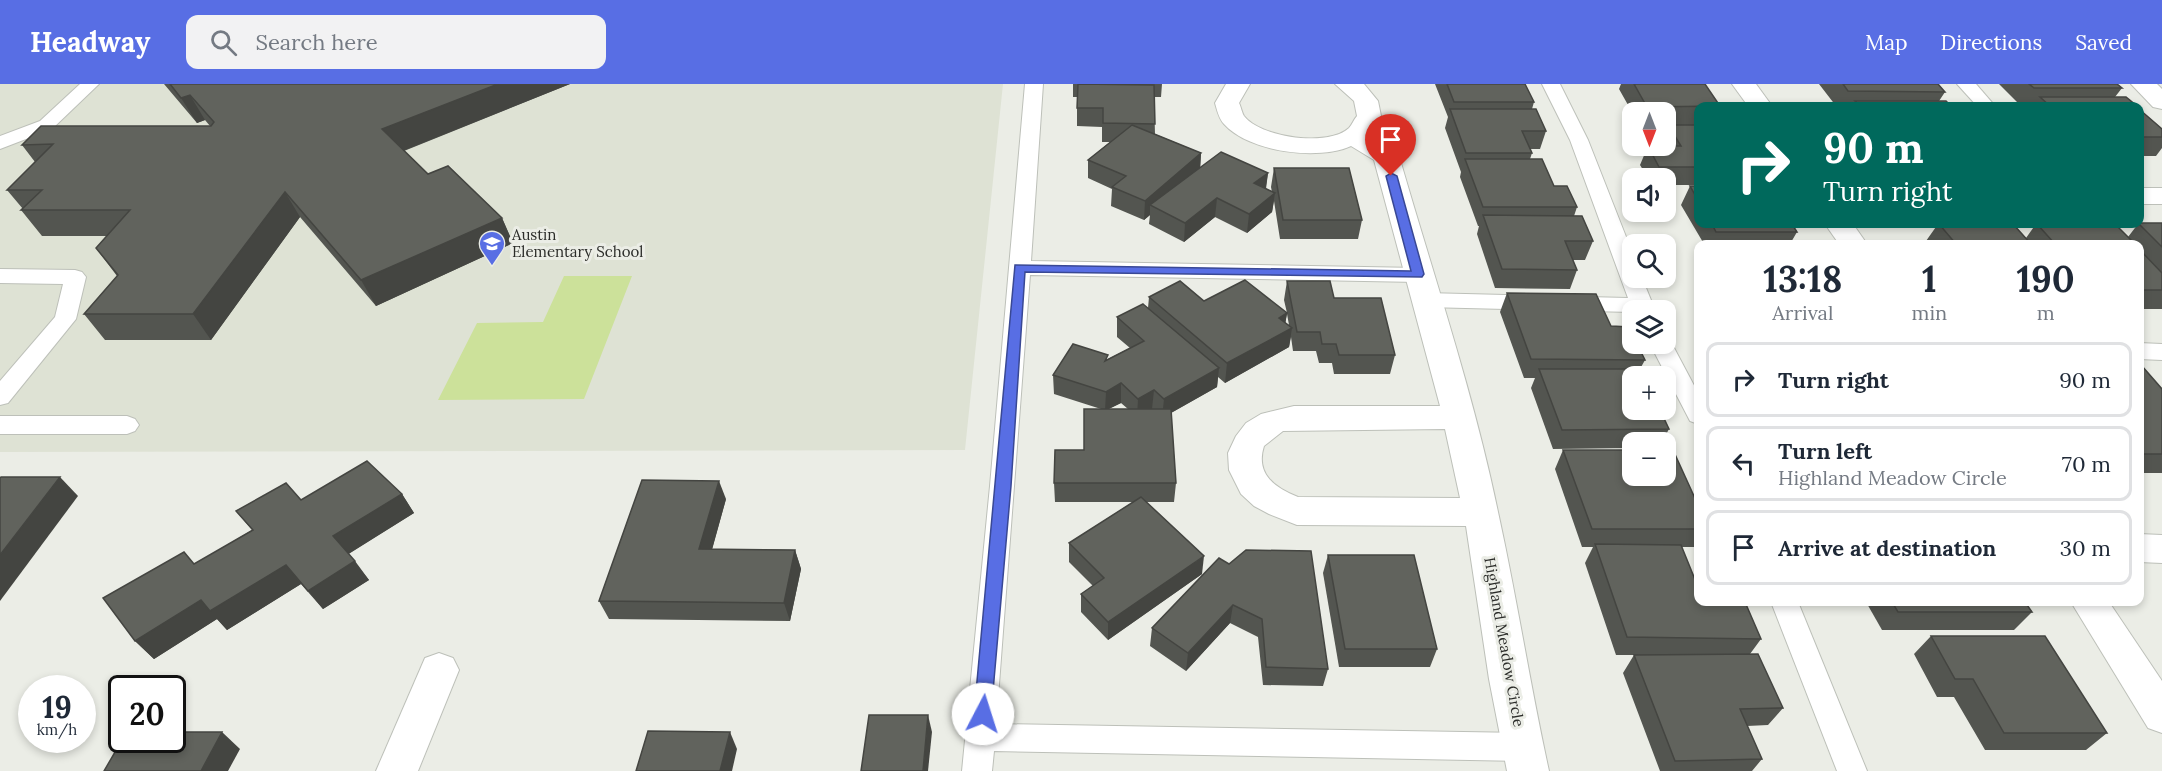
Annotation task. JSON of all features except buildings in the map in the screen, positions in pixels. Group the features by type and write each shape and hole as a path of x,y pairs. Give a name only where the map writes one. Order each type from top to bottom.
{"street":[{"path":"1238,84 1228,98 1231,116 1251,133 1275,142 1302,146 1321,146 1352,136 1363,128 1368,118 1369,107 1363,97 1347,84"},
{"path":"1744,84 1757,102"},
{"path":"2143,84 2162,102"},
{"name":"Highland Meadow Circle","path":"1352,136 1386,156 1459,417 1481,512 1509,679 1526,759"},
{"path":"2144,196 2162,196"},
{"path":"1459,417 1281,420 1255,434 1247,445 1244,458 1246,471 1253,484 1264,496 1279,505 1297,511 1481,512"},
{"path":"2144,548 2162,549"},
{"path":"2092,606 2162,715"},
{"path":"397,771 439,670"}],"lane":[{"path":"0,143 46,125 90,84"},
{"path":"977,771 1004,486 1034,84"},
{"path":"1551,84 1579,141 1640,300"},
{"path":"1965,84 1982,102"},
{"path":"1020,268 1421,287 1622,306"},
{"path":"0,276 75,277 65,319 0,397"},
{"path":"2144,351 2162,352"},
{"path":"1666,354 1694,407"},
{"path":"0,425 127,425"},
{"path":"1787,606 1852,771"},
{"path":"981,737 1526,759"}],"shaded area":[{"name":"Austin Elementary School","path":"0,84 1003,84 965,450 0,452"}],"green space":[{"path":"564,276 632,276 584,399 438,400 477,323 543,322"}],"place":[{"name":"Austin Elementary School","path":"492,267"}],"route":[{"path":"983,714 1004,486 1020,268 1418,274 1391,176"}]}
